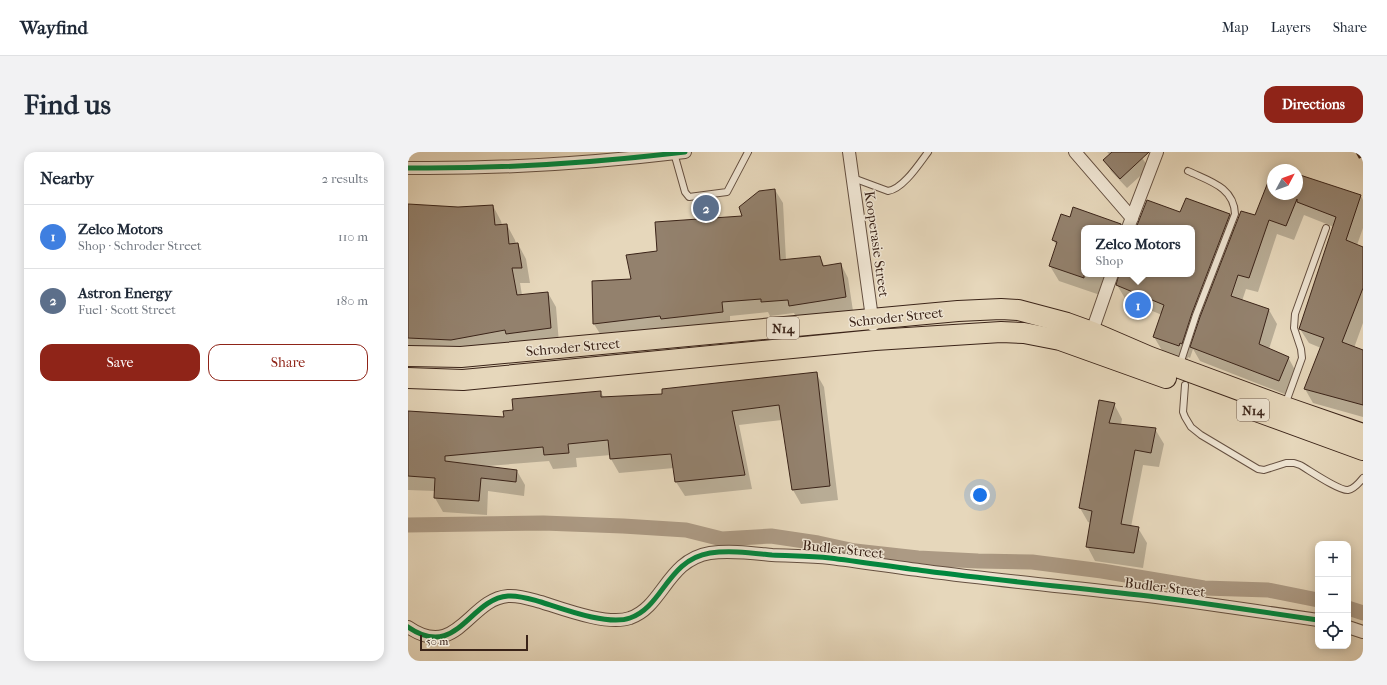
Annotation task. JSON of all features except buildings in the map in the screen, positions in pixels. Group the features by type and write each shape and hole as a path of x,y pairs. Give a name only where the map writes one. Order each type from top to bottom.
{"highway":[{"name":"Schroder Street","path":"408,356 461,357 958,311 1001,309 1018,310 1067,323 1088,340 1282,414 1363,450"},
{"name":"Schroder Street","path":"408,378 463,380 875,340 1001,332 1024,333 1060,340 1088,340"},
{"name":"Schroder Street","path":"1282,414 1363,434"}],"street":[{"name":"Kooperasie Street","path":"849,152 875,340"},
{"path":"1075,152 1130,223"},
{"path":"1130,223 1157,152"},
{"path":"408,168 479,168 576,162 680,153"},
{"path":"1088,340 1111,277"},
{"name":"Budler Street","path":"408,627 422,635 432,638 448,636 491,602 507,596 527,598 596,618 622,620 638,615 645,610 668,579 689,560 710,553 742,552 829,558 998,580 1156,597 1315,620"},
{"path":"1351,628 1363,632"}],"lane":[{"path":"680,153 685,192 689,197 727,192 748,152"},
{"path":"853,178 888,191 894,190 901,184 928,152"},
{"path":"1188,171 1216,184 1225,190 1233,201 1235,214 1196,315 1182,376 1184,417 1191,427 1201,435 1253,468 1264,470 1274,465 1294,463 1337,487 1348,490 1354,488 1363,478"},
{"path":"1282,414 1302,358 1302,352 1294,328 1295,314 1326,228"}],"waterway":[{"path":"408,525 543,523 686,530 722,539 771,536 818,543 855,551 918,558 1032,562 1102,571 1204,588 1268,590 1315,599"},
{"path":"1351,609 1363,613"}],"railway":[{"path":"1357,152 1363,163"}],"cycle path":[{"path":"408,168 547,164 685,152"},
{"path":"408,627 425,636 439,637 451,633 483,607 495,600 508,596 516,596 541,602 586,616 610,620 630,618 641,612 650,604 674,574 684,565 696,557 710,553 725,552 830,558 955,575 1156,597 1315,620"}],"place":[{"name":"Astron Energy","path":"706,208"},
{"name":"Zelco Motors","path":"1138,305"}]}
